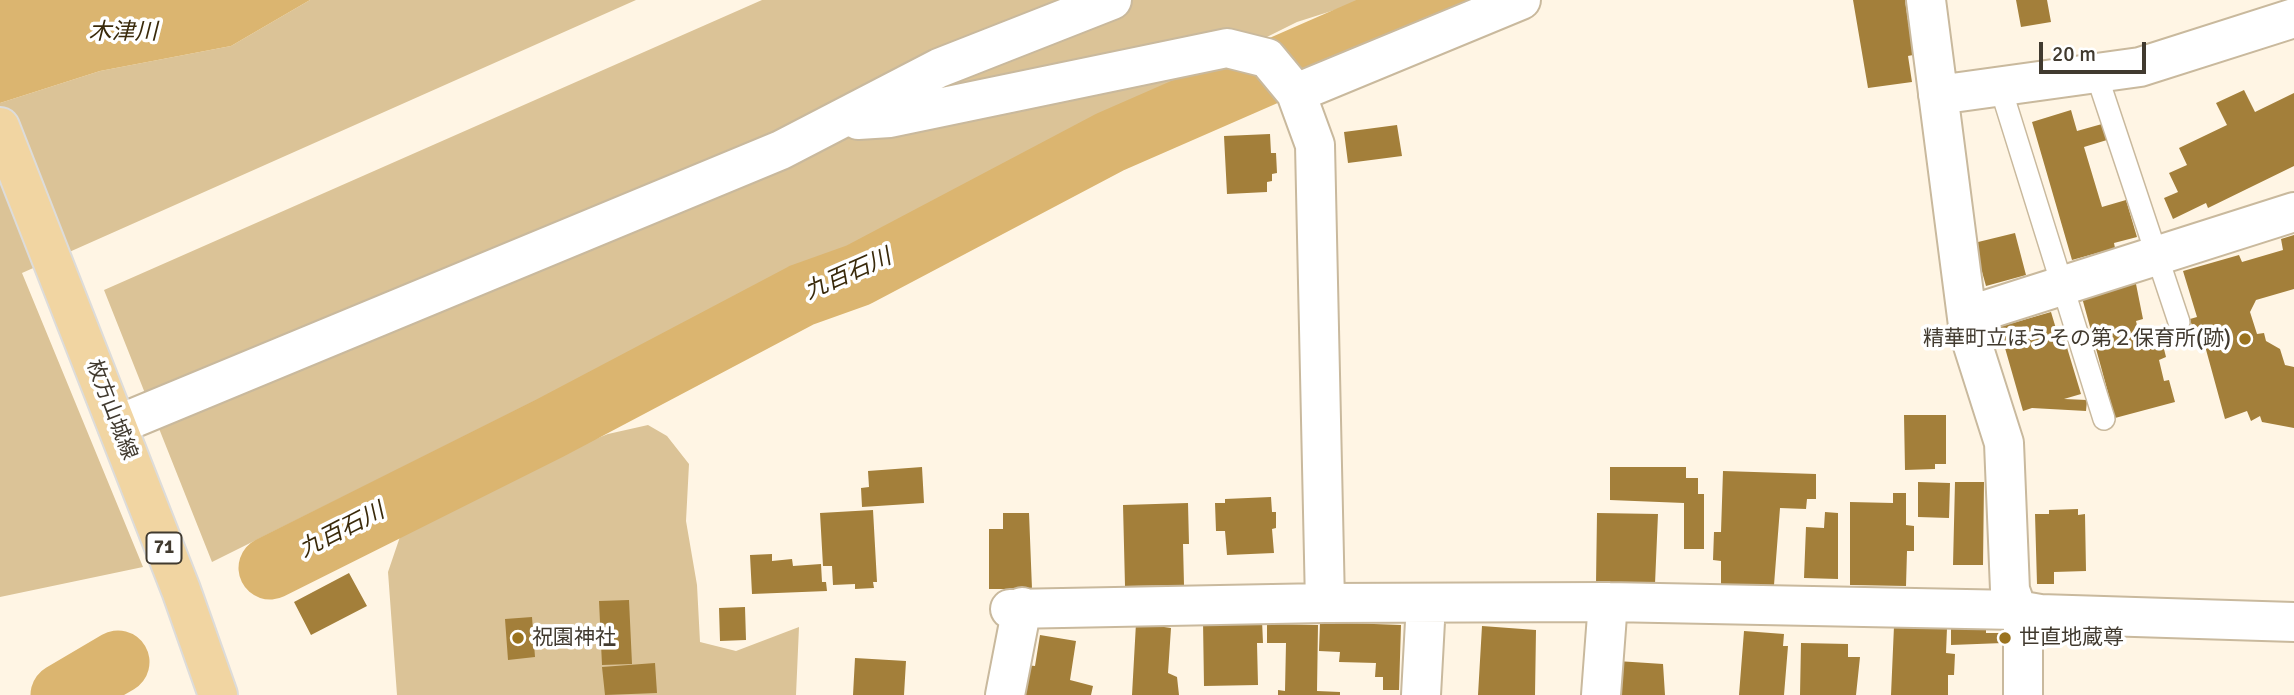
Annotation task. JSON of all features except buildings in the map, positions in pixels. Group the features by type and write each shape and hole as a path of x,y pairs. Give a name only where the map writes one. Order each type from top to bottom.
{"main road":[{"name":"枚方山城線","path":"0,127 218,695"}],"street":[{"path":"112,414 781,150 939,68 1112,0"},
{"path":"1296,93 1521,0"},
{"path":"1926,0 1969,333 2004,443 2010,590 2023,626 2024,695"},
{"path":"1938,96 2140,66 2294,18"},
{"path":"838,122 890,118 1227,48 1267,58 1296,93 1315,145 1325,603"},
{"path":"1967,316 2294,212"},
{"path":"1005,695 1016,608 1608,602 2017,611 2294,622"},
{"path":"1601,695 1608,602"},
{"path":"1421,695 1426,603"}],"lane":[{"path":"2096,73 2179,322"},
{"path":"2000,86 2104,419"}],"shaded area":[{"path":"310,0 636,0 22,273 143,567 0,597 0,103 100,71 231,46"},
{"path":"762,0 1366,0 1297,22 212,562 104,290"},
{"path":"648,425 667,436 689,464 686,521 697,585 700,642 736,651 799,627 796,695 397,695 388,572 404,525 437,501 608,434"}],"water":[{"name":"木津川","path":"0,0 310,0 231,46 100,71 0,103"}],"waterway":[{"name":"九百石川","path":"270,568 550,428 802,295 858,275 1110,142 1435,0"},
{"name":"九百石川","path":"62,695 118,662"}],"place":[{"name":"精華町立ほうその第２保育所(跡)","path":"2245,339"},
{"name":"祝園神社","path":"518,638"},
{"name":"世直地蔵尊","path":"2005,638"}]}
